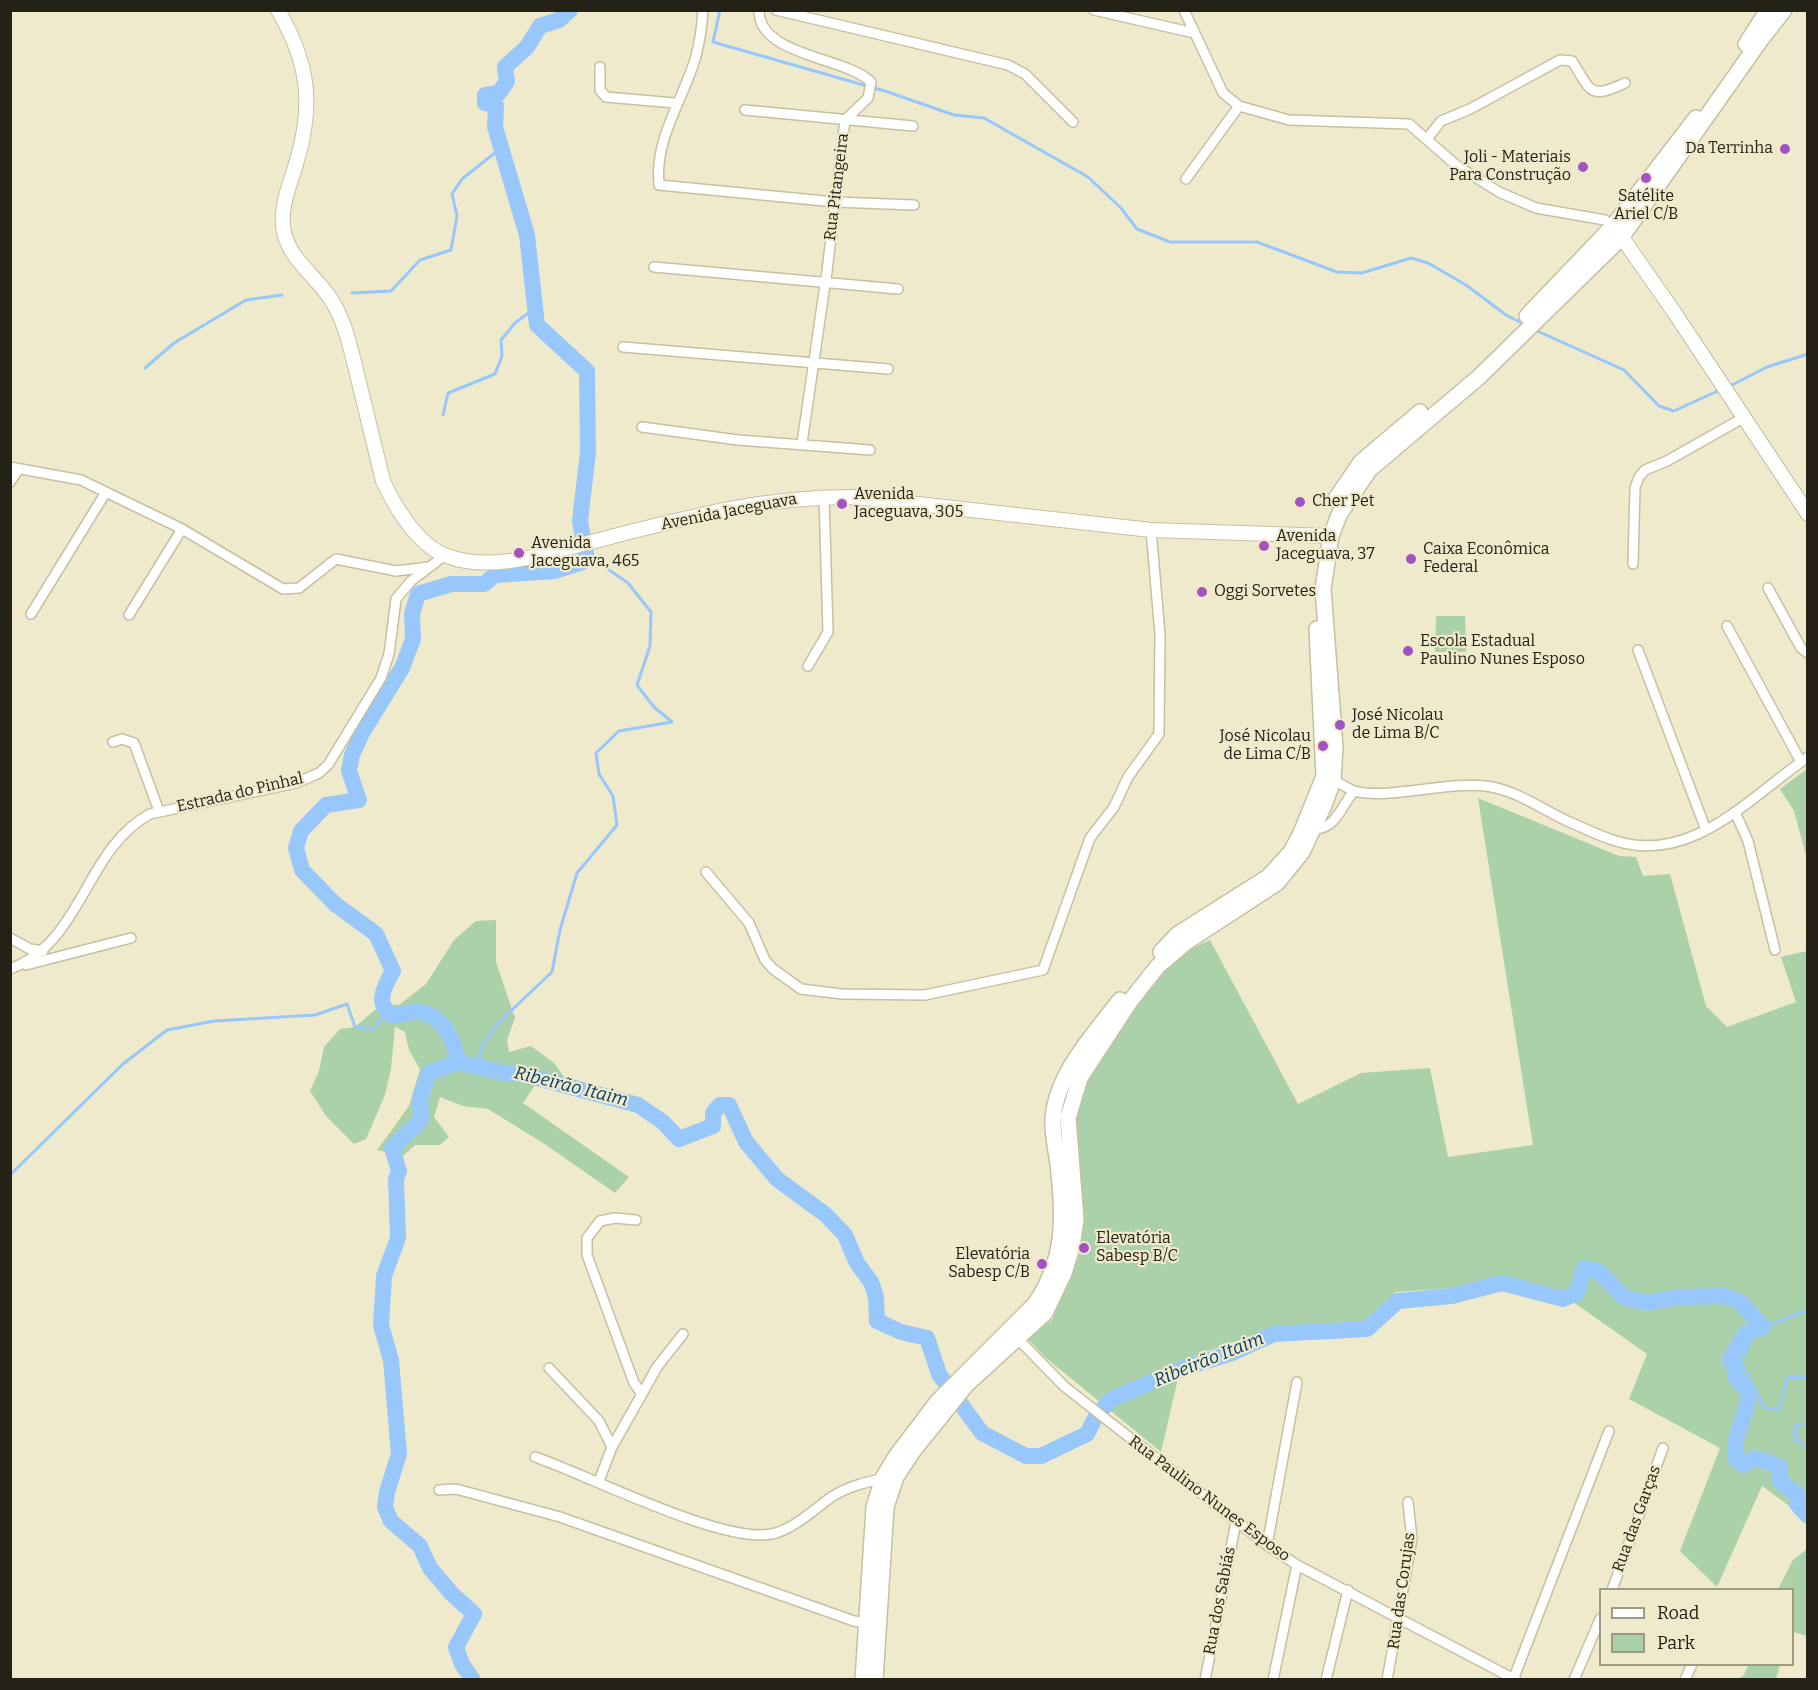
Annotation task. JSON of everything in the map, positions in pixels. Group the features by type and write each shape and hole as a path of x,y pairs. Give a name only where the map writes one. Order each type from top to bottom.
{"main road":[{"name":"Avenida Jaceguava","path":"278,10 302,64 308,100 304,132 285,199 283,213 286,240 301,264 319,283 338,311 350,347 383,481 391,499 422,538 444,556 464,562 492,562 577,545 723,510 775,500 824,497 855,497 1151,530 1326,535"},
{"path":"1617,232 1768,10"},
{"path":"965,1377 1008,1339 1018,1339 1045,1313 1055,1295 1072,1247 1076,1219 1068,1118 1080,1078 1092,1057 1158,966 1185,943 1277,883 1302,852 1309,827 1329,778 1334,720 1323,589 1326,535 1352,492 1369,470 1479,377 1530,320 1617,232 1784,10"},
{"path":"1617,232 1808,514"},
{"path":"1018,1339 1017,1332 1056,1267 1060,1245 1061,1188 1053,1118 1059,1093 1075,1062 1122,996 1178,934 1268,877 1291,852 1309,827"},
{"path":"863,1680 890,1477 941,1406 965,1377 1035,1304"},
{"path":"872,1624 875,1680"}],"street":[{"path":"703,10 695,58 675,104 664,139 659,181 662,187 835,202 914,205"},
{"name":"Rua Pitangeira","path":"759,10 762,27 779,43 870,79 871,84 868,98 845,120 826,282 802,443"},
{"path":"776,10 1008,65 1025,74 1073,122"},
{"path":"1094,10 1194,33"},
{"path":"1184,10 1223,93 1239,106 1289,120 1409,124 1456,165 1508,196 1536,208 1605,220 1617,232"},
{"path":"1426,139 1441,121 1470,109 1560,60 1572,61 1591,90 1598,93 1604,93 1625,83"},
{"path":"600,67 600,90 606,98 675,104"},
{"path":"1186,179 1239,106"},
{"path":"745,110 913,126"},
{"path":"654,267 898,289"},
{"path":"623,347 888,369"},
{"path":"1633,564 1635,488 1639,477 1645,470 1743,418"},
{"path":"642,427 738,440 802,443 870,450"},
{"path":"10,482 15,468 81,480 182,529 283,589 299,588 336,560 396,571 429,567"},
{"path":"31,614 106,492"},
{"path":"808,666 828,632 824,497"},
{"path":"129,615 182,529"},
{"path":"706,872 749,923 765,960 773,969 801,989 842,994 925,995 1043,970 1090,838 1114,807 1128,777 1159,734 1160,634 1151,530"},
{"name":"Estrada do Pinhal","path":"10,969 21,966 43,951 61,932 103,860 124,831 136,821 159,811 290,785 309,778 328,765 381,678 389,654 396,599 411,581 444,556"},
{"path":"1768,588 1801,648 1808,653"},
{"path":"1329,778 1354,791 1377,792 1475,785 1498,788 1617,842 1652,846 1682,842 1735,812 1804,759 1727,626"},
{"path":"1638,650 1706,830"},
{"path":"113,742 122,739 131,740 134,744 159,811"},
{"path":"1309,827 1324,828 1333,821 1354,791"},
{"path":"1735,812 1748,841 1774,950"},
{"path":"10,938 30,949 43,951"},
{"path":"21,966 52,960 131,938"},
{"path":"636,1220 615,1218 600,1221 590,1231 586,1247 589,1263 634,1383 642,1394"},
{"path":"599,1481 612,1447 657,1367 683,1334"},
{"name":"Rua Paulino Nunes Esposo","path":"1018,1339 1065,1386 1267,1545 1297,1565 1397,1615 1515,1679"},
{"path":"549,1368 599,1421 612,1447"},
{"path":"1267,1545 1297,1382"},
{"path":"1515,1679 1556,1565 1609,1431"},
{"name":"Rua das Garças","path":"1613,1588 1663,1448"},
{"path":"535,1457 599,1481 656,1508 756,1537 776,1533 795,1524 846,1489 890,1477"},
{"path":"439,1490 456,1489 560,1517 872,1624"},
{"name":"Rua das Corujas","path":"1387,1680 1412,1539 1408,1502"},
{"name":"Rua dos Sabiás","path":"1205,1680 1236,1522"},
{"path":"1274,1680 1297,1565"},
{"path":"1326,1680 1348,1590"},
{"path":"1575,1680 1599,1621"},
{"path":"1685,1680 1692,1666"}],"green space":[{"path":"1436,616 1465,616 1466,652 1435,652"},
{"path":"1807,769 1807,859 1794,811 1780,789"},
{"path":"1478,798 1619,856 1636,857 1643,876 1670,874 1706,1006 1727,1027 1796,1002 1781,957 1807,951 1807,1519 1762,1486 1717,1587 1680,1551 1720,1448 1629,1399 1647,1354 1559,1292 1501,1277 1454,1288 1396,1292 1365,1322 1273,1328 1175,1363 1177,1383 1161,1452 1046,1358 1028,1339 1052,1320 1079,1256 1083,1215 1073,1122 1087,1082 1098,1061 1164,968 1189,950 1210,940 1298,1104 1361,1073 1430,1068 1448,1157 1533,1145"},
{"path":"496,920 496,962 515,1018 507,1040 509,1052 531,1046 554,1063 565,1078 535,1085 523,1103 629,1177 615,1193 546,1145 488,1109 463,1106 440,1097 434,1117 449,1137 440,1145 415,1145 403,1156 377,1150 409,1106 420,1069 409,1050 405,1032 395,1027 391,1069 385,1095 366,1139 354,1144 326,1116 310,1091 319,1071 324,1047 340,1029 355,1027 382,1004 399,1005 426,984 454,940 476,921"},
{"path":"1807,1549 1807,1636 1794,1632 1794,1588 1779,1588 1793,1560"},
{"path":"1748,1666 1780,1666 1776,1679 1737,1679 1744,1675"}],"waterway":[{"path":"473,1680 462,1664 456,1647 474,1614 452,1594 430,1568 420,1546 391,1521 385,1507 387,1492 399,1454 391,1360 381,1325 384,1276 398,1238 396,1179 399,1171 392,1148 421,1120 420,1098 429,1073 458,1062 454,1045 446,1029 434,1017 417,1012 393,1016 387,1011 382,995 393,971 376,934 335,904 302,870 296,848 301,831 326,805 359,800 349,771 352,755 362,733 402,668 413,639 412,614 418,594 451,584 484,584 495,575 555,571 583,562 586,554 580,521 588,452 587,371 537,325 527,235 495,127 496,106 485,103 485,95 499,93 507,81 505,67 527,47 540,26 559,20 570,10"},
{"path":"720,10 713,42 888,92 954,115 984,118 1088,177 1121,208 1137,229 1170,242 1257,242 1337,272 1362,273 1411,258 1428,263 1466,285 1506,315 1524,324"},
{"path":"352,293 391,291 420,260 451,250 457,216 452,194 462,179 501,148"},
{"path":"145,368 174,343 246,300 282,295"},
{"path":"443,415 448,393 495,374 502,356 501,340 515,323 534,309"},
{"path":"1535,330 1624,370 1659,406 1674,411 1722,389"},
{"path":"1728,387 1767,367 1808,354"},
{"path":"478,1066 481,1048 497,1024 552,972 560,930 577,873 617,825 613,796 599,774 596,753 619,731 672,722 654,707 637,685 650,646 651,612 628,583 586,554"},
{"path":"10,1175 123,1064 167,1030 214,1021 315,1015 347,1004 355,1027 374,1029 388,1012"},
{"name":"Ribeirão Itaim","path":"458,1062 503,1073 522,1074 638,1105 663,1122 679,1139 713,1126 713,1113 720,1105 729,1105 746,1142 777,1179 826,1215 845,1235 857,1263 871,1282 876,1297 877,1321 901,1332 927,1338 939,1374 982,1433 1026,1456 1041,1456 1087,1434 1096,1416"},
{"name":"Ribeirão Itaim","path":"1104,1407 1112,1399 1184,1368 1232,1353 1274,1334 1367,1329 1398,1301 1452,1296 1502,1283 1563,1299 1577,1293 1584,1268 1598,1271 1624,1297 1647,1303 1678,1297 1725,1296 1739,1301 1763,1327 1746,1333 1730,1359 1736,1378 1748,1392 1747,1406 1736,1439 1735,1458 1743,1465 1755,1458 1779,1466 1779,1481 1799,1496 1797,1504 1808,1516"},
{"name":"Ribeirão Itaim","path":"1808,1310 1763,1327 1753,1336 1741,1363 1765,1408 1779,1409 1787,1378 1804,1377 1808,1380"},
{"name":"Ribeirão Itaim","path":"1808,1424 1796,1425 1795,1440 1808,1447"}],"place":[{"name":"Da Terrinha","path":"1785,149"},
{"name":"Joli - Materiais Para Construção","path":"1583,167"},
{"name":"Satélite Ariel C/B","path":"1646,178"},
{"name":"Cher Pet","path":"1300,502"},
{"name":"Avenida Jaceguava, 305","path":"842,504"},
{"name":"Avenida Jaceguava, 37","path":"1264,546"},
{"name":"Avenida Jaceguava, 465","path":"519,553"},
{"name":"Caixa Econômica Federal","path":"1411,559"},
{"name":"Oggi Sorvetes","path":"1202,592"},
{"name":"Escola Estadual Paulino Nunes Esposo","path":"1408,651"},
{"name":"José Nicolau de Lima B/C","path":"1340,725"},
{"name":"José Nicolau de Lima C/B","path":"1323,746"},
{"name":"Elevatória Sabesp B/C","path":"1084,1248"},
{"name":"Elevatória Sabesp C/B","path":"1042,1264"}]}
